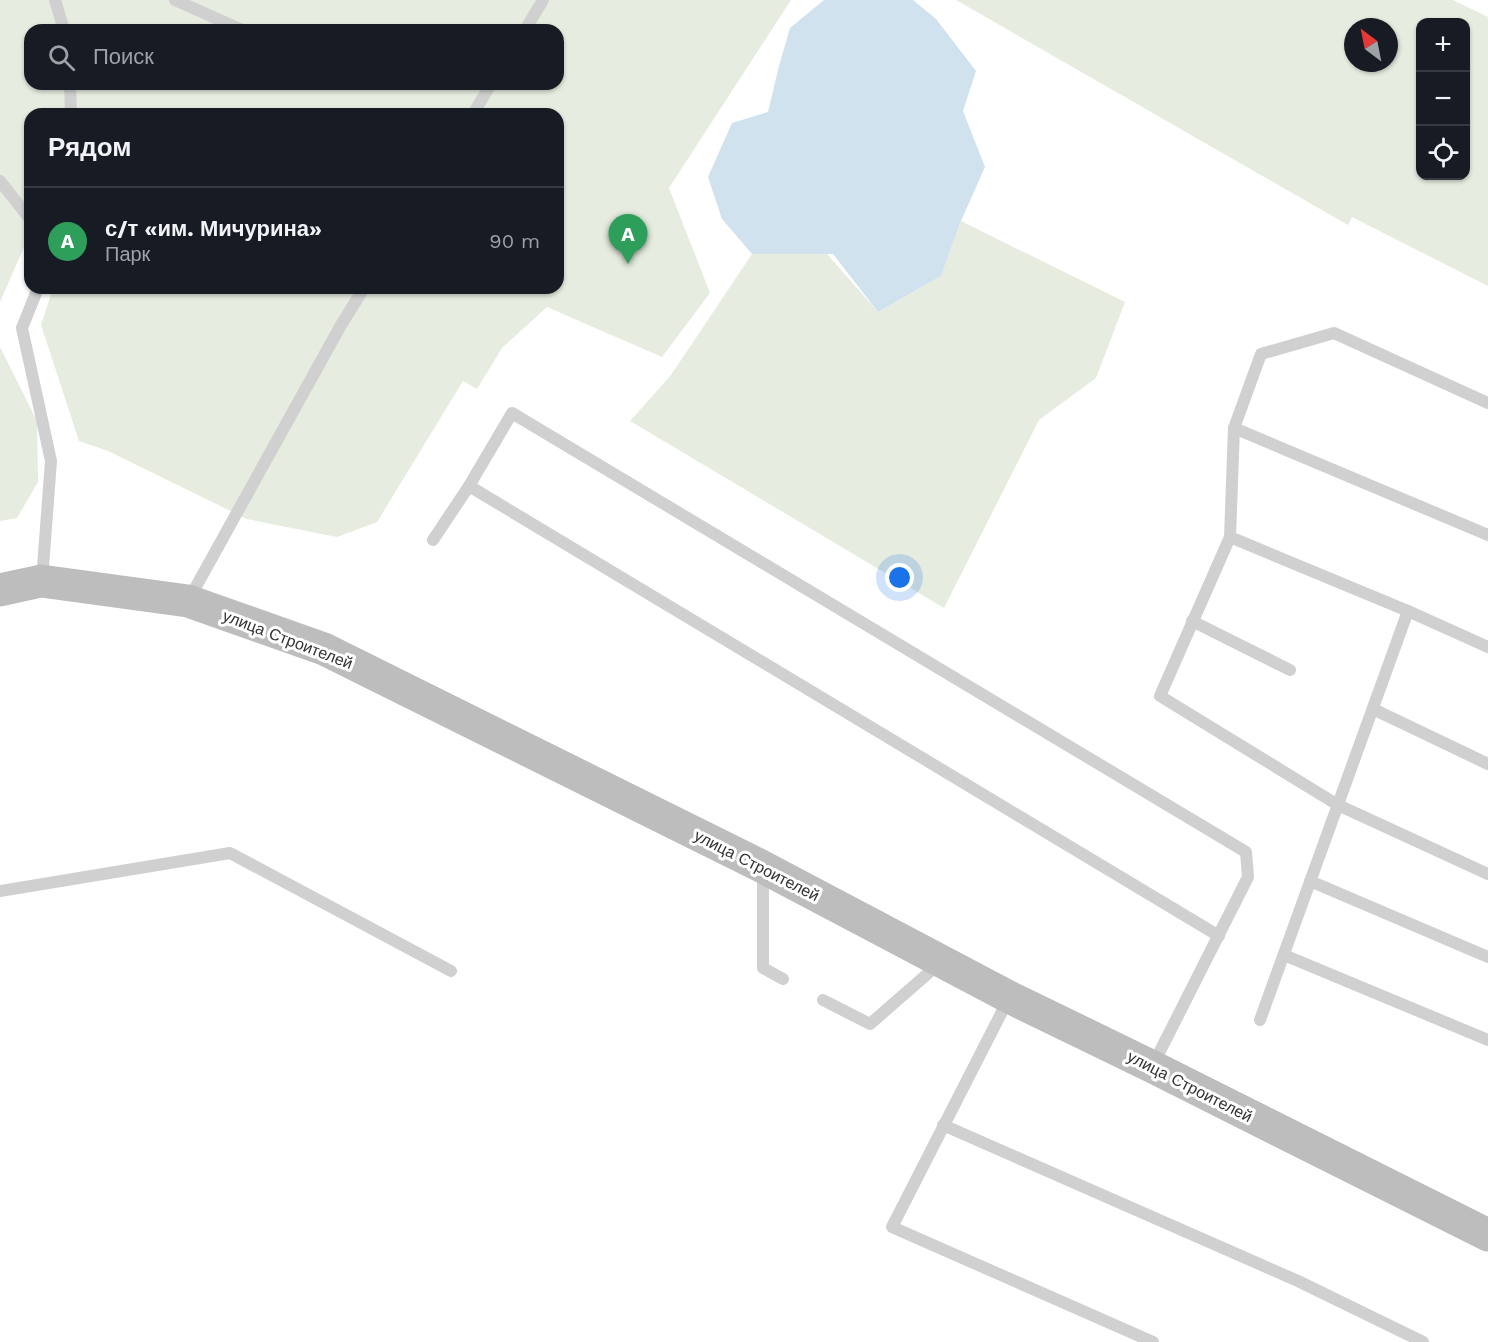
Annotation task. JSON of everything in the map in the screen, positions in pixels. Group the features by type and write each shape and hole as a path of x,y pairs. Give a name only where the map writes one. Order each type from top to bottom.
{"main road":[{"name":"улица Строителей","path":"0,590 41,581 188,601 324,649 763,867 1009,997 1153,1066 1488,1235"}],"lane":[{"path":"55,0 62,24"},
{"path":"175,0 229,24"},
{"path":"529,24 543,0"},
{"path":"70,90 71,108"},
{"path":"476,108 487,90"},
{"path":"0,181 24,211"},
{"path":"36,294 22,328 51,461 41,581"},
{"path":"188,601 360,294"},
{"path":"1488,403 1334,333 1261,354 1234,428 1230,537 1160,696 1338,805 1488,874"},
{"path":"433,540 469,486 512,413 1246,852 1248,877 1153,1066"},
{"path":"1234,428 1488,535"},
{"path":"469,486 1220,936"},
{"path":"1230,537 1408,610 1488,647"},
{"path":"1260,1020 1408,610"},
{"path":"1192,621 1290,670"},
{"path":"1372,710 1488,764"},
{"path":"0,891 230,853 452,971"},
{"path":"763,867 764,968 783,979"},
{"path":"1310,881 1488,957"},
{"path":"1284,955 1488,1040"},
{"path":"824,1000 870,1024 943,961"},
{"path":"1009,997 892,1227 1152,1342"},
{"path":"943,1125 1298,1281 1423,1342"}],"shaded area":[{"path":"0,0 791,0 669,188 710,293 662,357 547,307 502,348 477,389 463,381 377,522 337,537 247,519 108,451 79,441 41,325 51,294 564,294 564,108 24,108 24,247 0,302"},
{"path":"956,0 1453,0 1488,17 1488,286 1352,217 1348,225"},
{"path":"961,221 1125,302 1096,378 1039,420 944,608 630,421 671,375 752,254 827,254 878,312 941,276"},
{"path":"0,347 37,421 38,482 17,518 0,521"}],"water":[{"path":"824,0 913,0 936,19 976,71 963,111 985,167 961,221 941,276 878,312 833,254 752,254 722,219 708,177 732,123 768,112 790,28"}],"place":[{"name":"с/т «им. Мичурина»","path":"628,264"}]}
